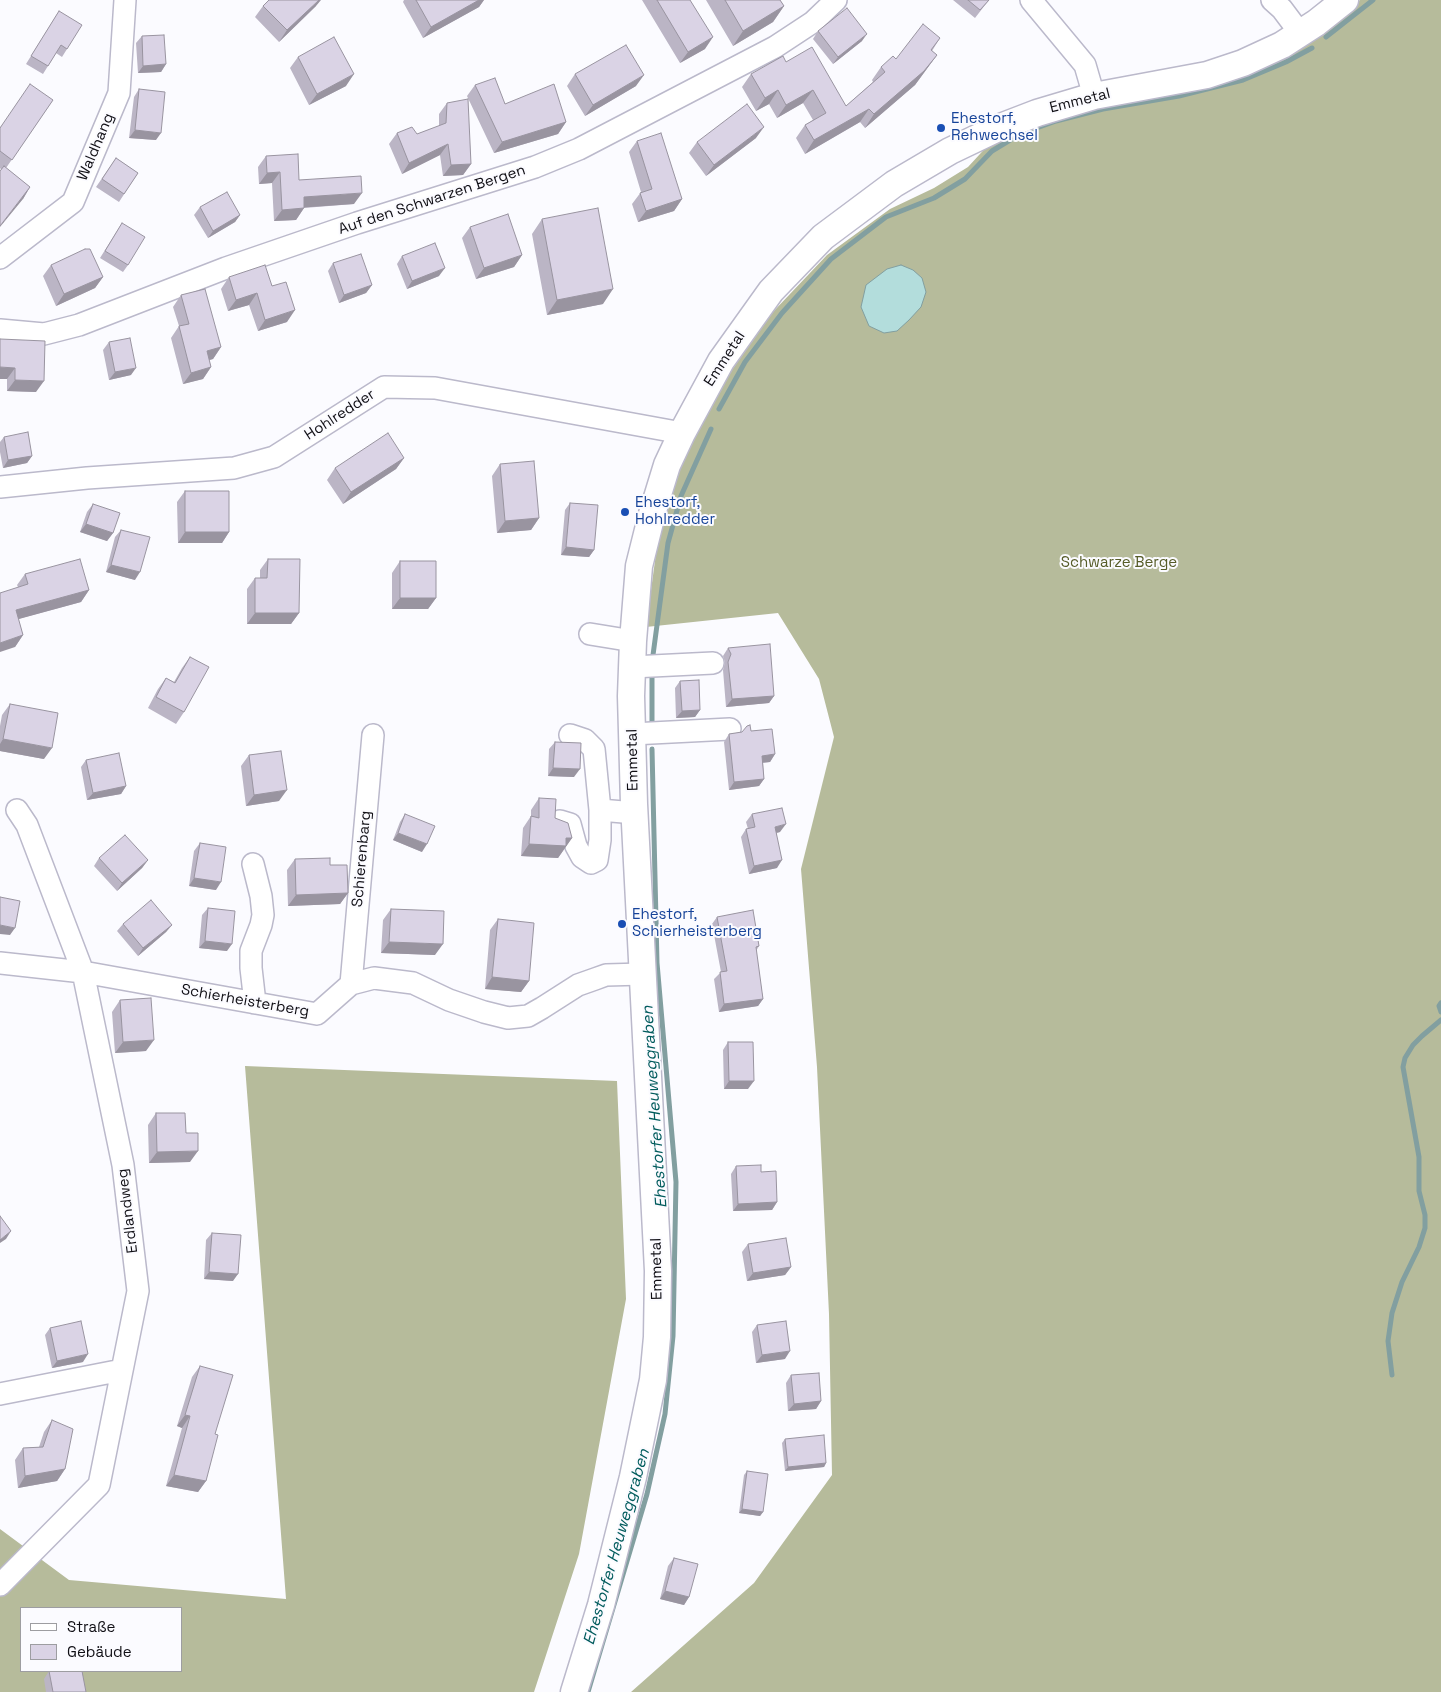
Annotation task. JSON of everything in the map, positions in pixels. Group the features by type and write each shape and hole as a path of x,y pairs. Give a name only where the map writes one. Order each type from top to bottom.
{"main road":[{"name":"Emmetal","path":"574,1692 601,1605 633,1477 653,1380 657,1337 658,1271 635,813 632,667 640,566 647,533 667,465 721,361 771,291 823,237 894,184 950,151 998,128 1029,116 1094,96 1225,70 1270,51 1300,33 1345,0"}],"street":[{"name":"Waldhang","path":"0,258 73,202 119,93 125,0"},
{"name":"Auf den Schwarzen Bergen","path":"0,330 44,334 79,325 244,262 357,223 535,167 578,148 775,47 813,22 836,0"},
{"path":"1031,0 1085,65 1094,96"},
{"path":"1272,0 1282,9 1300,33"},
{"name":"Hohlredder","path":"0,487 87,478 234,468 274,457 384,387 434,388 682,433"},
{"path":"590,634 633,641"},
{"path":"632,667 713,663"},
{"path":"632,734 730,729"},
{"name":"Schierenbarg","path":"351,984 373,735"},
{"path":"560,821 570,824 576,846 586,861 591,863 597,860 600,840 600,810 594,749 585,740 570,735"},
{"name":"Erdlandweg","path":"0,1585 98,1485 138,1291 123,1165 83,972 27,825 17,810"},
{"path":"600,810 635,813"},
{"path":"253,864 261,896 263,915 252,951 251,968 255,1002"},
{"name":"Schierheisterberg","path":"0,963 83,972 317,1014 351,984 374,978 413,983 449,1000 508,1018 528,1016 578,985 606,975 643,974"},
{"path":"0,1394 122,1370"}],"green space":[{"name":"Schwarze Berge","path":"1360,0 1441,0 1441,1692 631,1692 754,1583 832,1475 829,1314 817,1067 801,869 834,737 819,679 778,613 646,627 657,546 675,479 715,394 771,314 827,255 890,209 934,188 968,167 991,142 1316,34"},
{"path":"245,1066 617,1081 626,1299 579,1554 534,1692 0,1692 0,1529 69,1580 286,1599"}],"water":[{"path":"901,265 913,270 922,278 926,292 921,307 909,320 897,331 884,333 869,326 861,307 866,285 887,269"}],"building":[{"path":"269,0 319,0 287,30 263,6"},
{"path":"416,0 479,0 431,27"},
{"path":"657,0 690,0 713,37 688,52"},
{"path":"725,0 780,0 784,6 743,31"},
{"path":"968,0 989,0 980,10"},
{"path":"847,8 867,34 838,57 818,31"},
{"path":"59,11 82,25 67,49 61,45 48,66 31,56"},
{"path":"923,24 940,38 931,50 937,55 924,71 874,114 869,109 814,140 805,125 826,113 813,90 786,105 778,90 765,98 751,74 783,56 786,62 812,47 846,106 885,72 881,67 893,56 896,59"},
{"path":"164,35 166,64 143,66 142,36"},
{"path":"334,37 354,74 317,94 298,57"},
{"path":"626,45 644,75 593,105 575,74"},
{"path":"495,78 505,104 554,84 566,122 502,142 475,85"},
{"path":"30,84 53,100 12,160 0,151 0,128"},
{"path":"139,89 165,92 161,133 135,130"},
{"path":"468,99 471,164 451,165 448,144 409,163 397,133 412,127 417,134 446,123 447,103"},
{"path":"747,104 764,127 714,165 697,142"},
{"path":"661,133 682,199 646,211 640,193 652,189 637,141"},
{"path":"298,154 299,180 361,176 362,193 304,197 304,208 282,210 280,172 267,173 266,156"},
{"path":"116,158 138,173 124,194 102,179"},
{"path":"4,166 30,187 0,226 0,171"},
{"path":"227,192 240,215 213,231 200,207"},
{"path":"598,208 613,289 557,300 542,219"},
{"path":"508,214 522,255 484,268 470,227"},
{"path":"122,223 145,237 128,265 105,251"},
{"path":"435,243 445,268 412,281 402,256"},
{"path":"85,249 90,249 103,277 64,294 51,265"},
{"path":"361,254 372,285 344,295 333,263"},
{"path":"265,265 272,286 286,282 295,310 265,320 257,293 236,300 229,277"},
{"path":"205,289 221,347 207,351 211,367 191,373 179,326 189,324 181,295"},
{"path":"130,338 136,368 115,372 109,342"},
{"path":"0,339 45,341 44,381 15,380 15,368 0,367"},
{"path":"28,432 32,456 8,460 4,437"},
{"path":"388,433 404,458 351,492 335,468"},
{"path":"534,461 539,518 505,521 500,464"},
{"path":"185,491 229,491 229,532 185,532"},
{"path":"570,503 598,505 594,550 566,547"},
{"path":"93,504 120,513 113,533 86,524"},
{"path":"121,530 150,537 140,572 111,565"},
{"path":"80,559 89,590 16,610 23,635 0,643 0,593 28,584 25,574"},
{"path":"268,559 300,559 299,613 255,613 255,578 267,578"},
{"path":"400,561 436,561 436,598 400,598"},
{"path":"770,644 774,696 732,699 728,662 731,654 728,648"},
{"path":"190,657 209,667 184,712 156,697 166,678 175,683"},
{"path":"699,680 700,710 682,711 680,681"},
{"path":"10,704 58,713 52,748 3,739"},
{"path":"750,725 751,731 772,729 775,754 762,756 764,779 734,782 729,734 742,732"},
{"path":"555,742 581,743 580,769 553,768"},
{"path":"281,751 287,790 254,795 249,755"},
{"path":"119,753 126,786 93,793 86,760"},
{"path":"539,798 556,799 555,818 568,823 572,838 566,838 566,846 529,844 531,816 539,818"},
{"path":"782,808 786,824 775,827 782,860 754,866 746,829 755,827 752,814"},
{"path":"405,814 435,826 427,844 398,833"},
{"path":"125,835 148,860 122,883 99,858"},
{"path":"200,843 226,847 221,882 194,878"},
{"path":"330,858 330,865 347,865 348,893 296,895 295,859"},
{"path":"0,897 20,901 15,928 0,925"},
{"path":"151,900 172,925 143,948 123,924"},
{"path":"208,908 235,911 232,944 205,941"},
{"path":"391,909 444,911 443,944 389,942"},
{"path":"753,910 759,946 756,947 763,999 724,1004 720,972 727,971 717,917"},
{"path":"498,919 534,923 529,981 492,977"},
{"path":"151,998 154,1040 123,1042 120,1000"},
{"path":"728,1042 753,1042 754,1081 729,1081"},
{"path":"156,1113 185,1113 186,1133 198,1133 198,1151 157,1152"},
{"path":"761,1165 761,1172 776,1171 777,1202 738,1204 736,1166"},
{"path":"0,1216 11,1231 0,1240"},
{"path":"212,1233 241,1235 238,1274 209,1272"},
{"path":"786,1238 791,1267 753,1273 748,1244"},
{"path":"81,1321 88,1354 57,1361 50,1328"},
{"path":"786,1321 790,1351 762,1355 757,1325"},
{"path":"200,1366 233,1375 215,1434 218,1435 206,1481 174,1475 190,1416 185,1415"},
{"path":"819,1373 821,1401 794,1404 791,1375"},
{"path":"52,1420 73,1429 65,1469 25,1476 23,1448 43,1447"},
{"path":"824,1435 826,1463 788,1467 785,1439"},
{"path":"747,1471 768,1474 763,1512 742,1509"},
{"path":"674,1558 698,1564 689,1597 665,1591"},
{"path":"49,1672 82,1672 86,1692 53,1692"}],"waterway":[{"name":"Ehestorfer Heuweggraben","path":"1326,37 1373,0"},
{"name":"Ehestorfer Heuweggraben","path":"719,409 745,362 782,313 831,259 886,217 934,198 965,179 992,151 1020,134 1056,121 1103,109 1179,96 1243,80 1286,62 1312,48"},
{"name":"Ehestorfer Heuweggraben","path":"653,655 668,543 681,496 711,429"},
{"name":"Ehestorfer Heuweggraben","path":"652,677 652,721"},
{"name":"Ehestorfer Heuweggraben","path":"588,1692 647,1494 665,1414 673,1336 676,1182 657,963 652,749"},
{"path":"1441,1003 1439,1006 1441,1012"},
{"path":"1392,1375 1388,1341 1392,1313 1402,1282 1419,1247 1425,1228 1425,1215 1419,1191 1419,1157 1403,1067 1405,1058 1413,1045 1441,1020"}],"place":[{"name":"Ehestorf, Rehwechsel","path":"941,128"},
{"name":"Ehestorf, Hohlredder","path":"625,512"},
{"name":"Ehestorf, Schierheisterberg","path":"622,924"}]}
